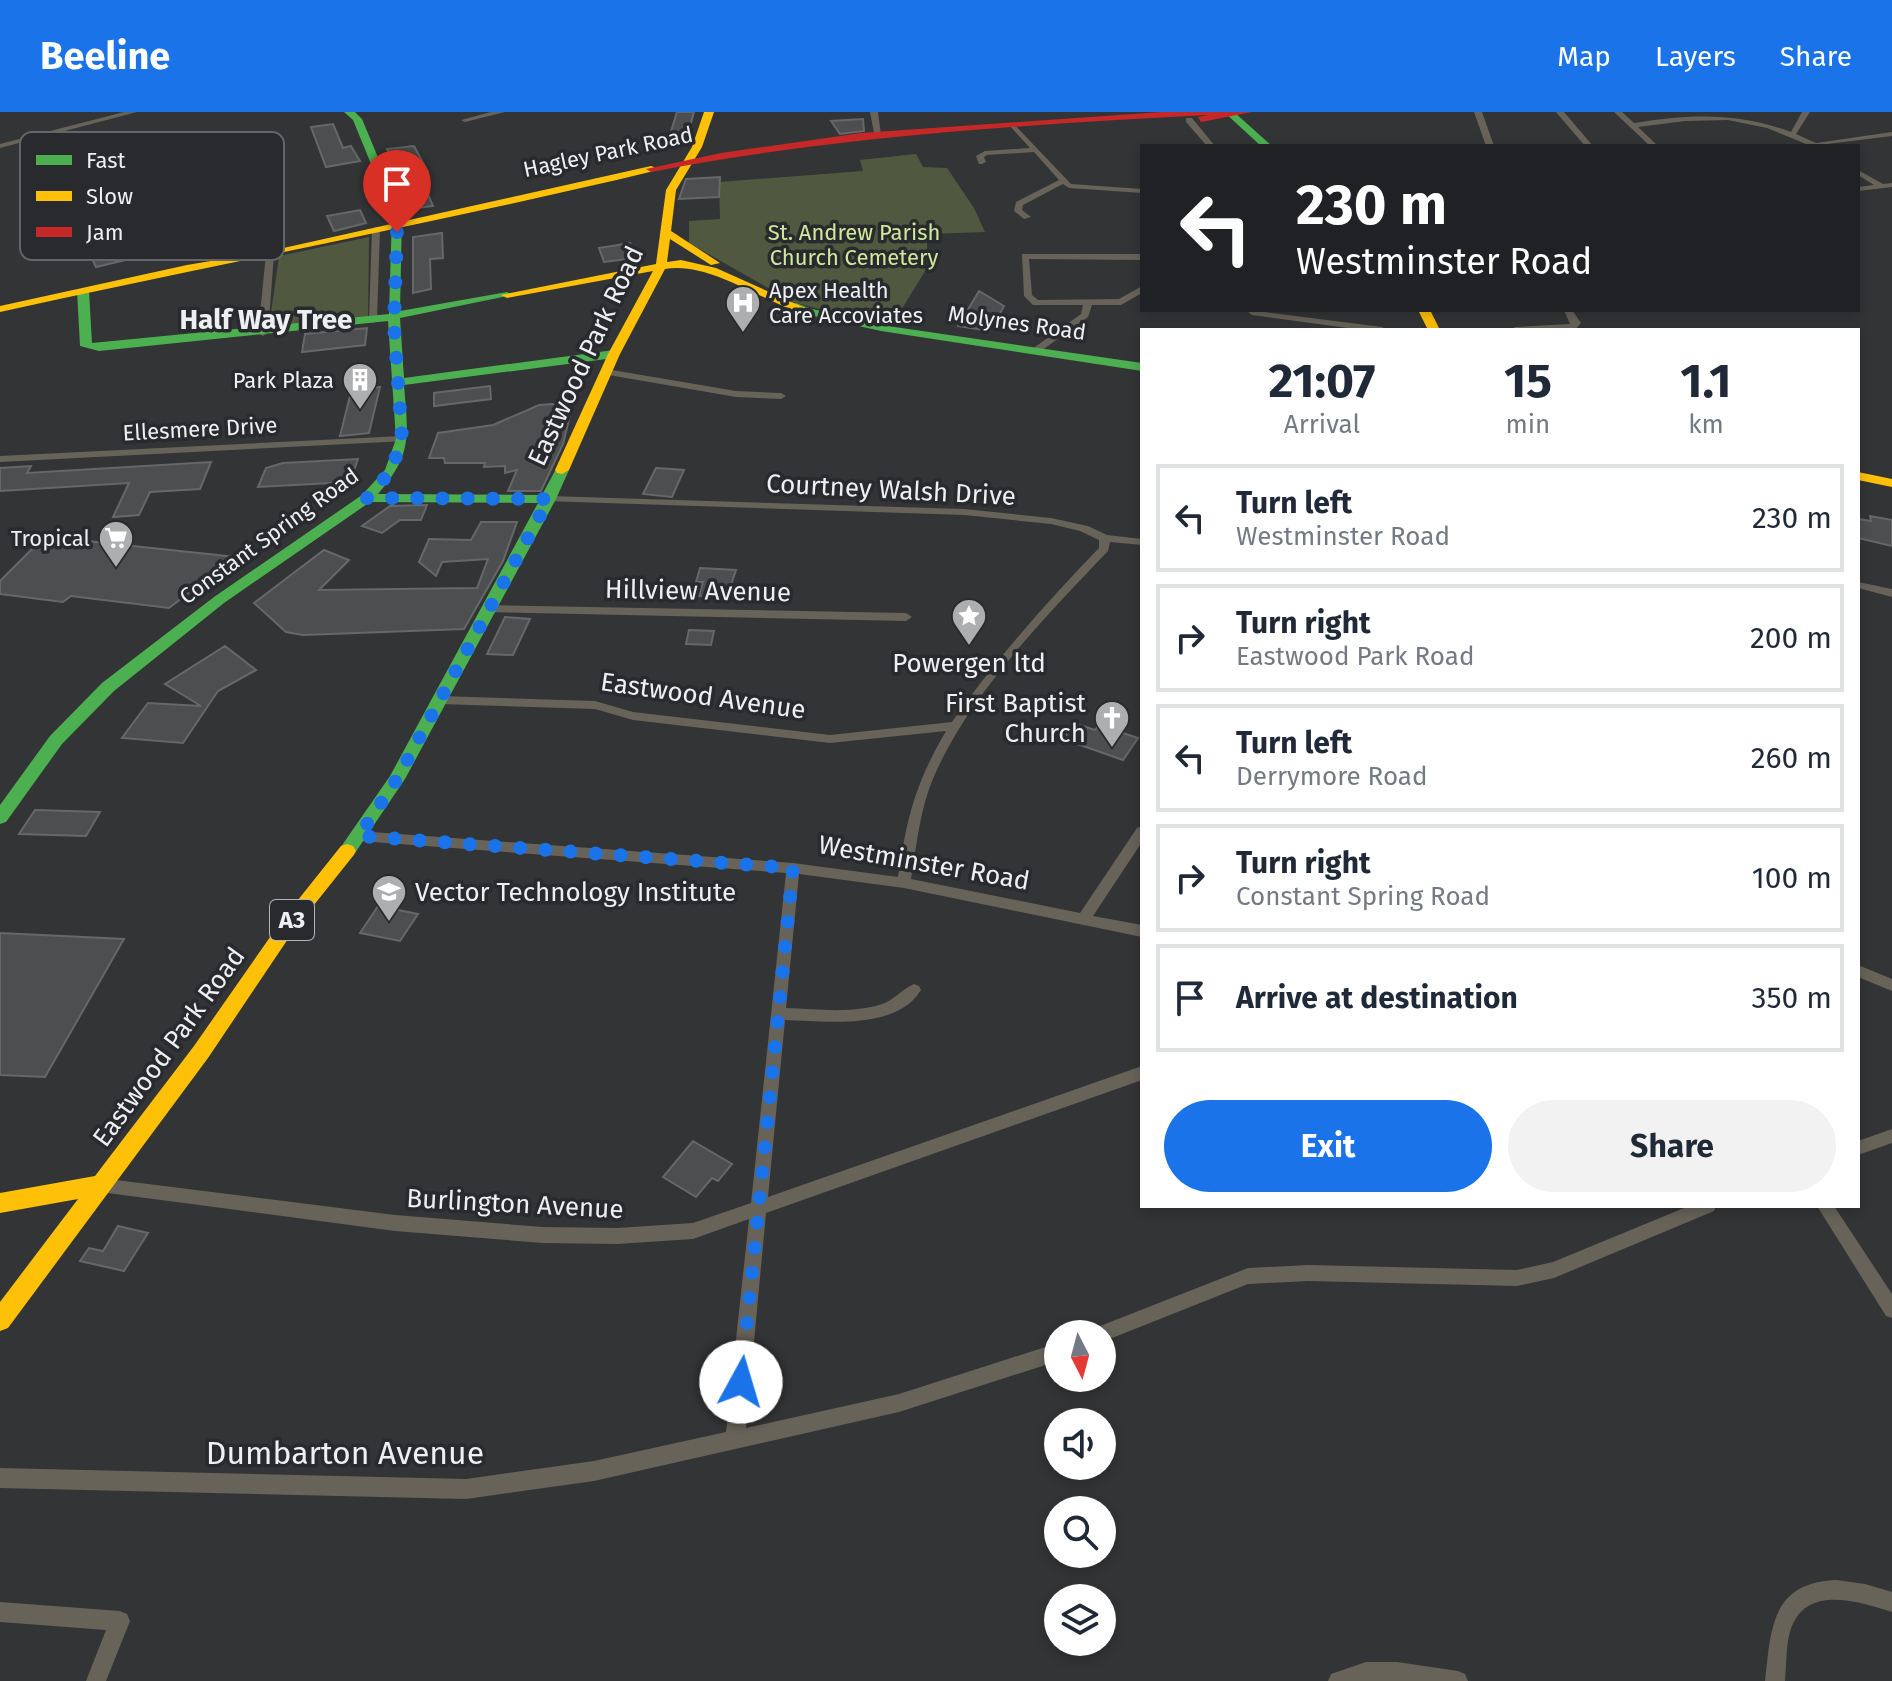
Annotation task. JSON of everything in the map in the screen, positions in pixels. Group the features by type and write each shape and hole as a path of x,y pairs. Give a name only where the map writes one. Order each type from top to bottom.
{"main road":[{"name":"Constant Spring Road","path":"0,818 56,740 108,687 219,600 367,498 391,471 402,439 394,317 397,223 391,194 357,119 349,112"},
{"name":"Eastwood Park Road","path":"0,1320 201,1052 288,925 359,836 397,779 549,499 610,363 661,267 667,233 666,213 673,182 697,147 709,112"},
{"name":"Hagley Park Road","path":"685,162 1010,119 1189,120 1230,113"},
{"name":"Hagley Park Road","path":"284,251 610,176 878,133 1010,119 1230,113"},
{"path":"1230,113 1265,144"},
{"path":"610,176 657,173 673,182"},
{"name":"Molynes Road","path":"667,233 744,281 808,312 911,333 1038,349 1140,367"},
{"name":"Hagley Park Road","path":"0,309 240,260"},
{"path":"83,291 86,346 263,333 373,320 661,267 694,264 762,296 808,312"},
{"path":"398,382 610,363"},
{"path":"1860,476 1892,483"},
{"path":"367,498 549,499"},
{"path":"0,1203 100,1185"}],"street":[{"path":"55,132 133,112"},
{"path":"465,120 501,112"},
{"path":"874,112 878,133"},
{"path":"1478,112 1489,144"},
{"path":"1560,112 1587,144"},
{"path":"1618,112 1652,144"},
{"path":"1795,132 1806,112"},
{"path":"1633,125 1727,113 1764,117 1814,144"},
{"path":"1010,119 1062,181 1082,190 1140,191"},
{"path":"1189,120 1209,144"},
{"path":"1823,144 1892,134"},
{"path":"0,146 20,141"},
{"path":"982,162 980,156 985,153 1035,150"},
{"path":"1860,173 1881,186"},
{"path":"1027,217 1018,211 1019,204 1062,181"},
{"path":"1860,189 1892,185"},
{"path":"373,320 376,229"},
{"path":"1140,257 1025,256 1031,300 1036,303 1121,302 1140,290"},
{"path":"263,333 269,260"},
{"path":"1038,349 1085,315 1088,303"},
{"path":"1252,312 1368,328"},
{"path":"1554,328 1573,327 1576,323 1569,312"},
{"path":"610,363 731,396 781,396"},
{"name":"Ellesmere Drive","path":"0,459 402,439"},
{"name":"Courtney Walsh Drive","path":"549,499 967,512 1042,521 1097,533 1105,538 1140,542"},
{"path":"904,883 913,820 924,786 957,726 999,668 1104,549 1105,538"},
{"path":"1860,585 1892,593"},
{"name":"Hillview Avenue","path":"488,609 906,617"},
{"name":"Eastwood Avenue","path":"440,700 595,705 633,716 830,739 957,726"},
{"path":"1084,918 1140,834"},
{"name":"Westminster Road","path":"359,836 793,868 904,883 1140,931"},
{"path":"735,1440 793,868"},
{"path":"1860,972 1892,985"},
{"path":"778,1014 871,1012 893,1007 914,990"},
{"name":"Burlington Avenue","path":"100,1185 445,1231 625,1238 693,1231 1140,1074"},
{"path":"1860,1147 1892,1136"},
{"path":"1116,1328 1248,1276 1308,1273 1517,1278 1554,1270 1703,1208"},
{"path":"1826,1208 1892,1310"},
{"name":"Dumbarton Avenue","path":"0,1478 466,1489 594,1471 899,1403 1044,1358"},
{"path":"1775,1681 1786,1614 1803,1597 1827,1589 1856,1591 1892,1602"},
{"path":"0,1612 120,1621 96,1681"},
{"path":"1338,1681 1357,1673 1377,1672 1458,1681"}],"green space":[{"name":"St. Andrew Parish Church Cemetery","path":"916,154 923,167 947,168 974,208 985,232 927,234 927,268 890,328 793,302 689,243 689,221 720,219 719,182 863,171 860,160"},
{"path":"369,237 368,318 269,327 278,260 284,260 284,255"}],"building":[{"path":"677,112 694,112 686,141 668,141"},
{"path":"863,119 864,131 840,134 831,121"},
{"path":"333,124 343,148 351,146 360,161 326,167 311,127"},
{"path":"414,146 428,172 419,173 433,206 418,208 405,176 402,176 387,149"},
{"path":"720,177 719,197 679,199 686,179"},
{"path":"360,210 366,223 334,231 327,216"},
{"path":"442,233 443,258 430,259 431,289 413,293 413,237"},
{"path":"630,243 636,258 604,262 599,248"},
{"path":"93,260 125,260 96,267"},
{"path":"979,291 1004,306 990,331 958,326"},
{"path":"367,328 365,345 302,352 305,334"},
{"name":"Park Plaza","path":"375,375 371,388 380,387 369,433 340,436 355,376"},
{"path":"490,386 491,399 434,406 434,393"},
{"path":"552,404 568,409 570,415 563,444 541,491 508,491 517,470 505,473 505,466 445,463 444,458 429,458 438,433 493,425 539,405"},
{"path":"358,459 350,482 258,487 266,468 283,463"},
{"path":"211,462 200,489 150,492 139,515 113,517 129,483 0,491 0,468 31,466 27,473"},
{"path":"656,468 684,470 672,497 643,494"},
{"path":"427,505 421,520 400,520 382,533 362,526 390,506"},
{"path":"1870,516 1892,520 1892,546 1860,538 1860,519 1871,521"},
{"path":"481,522 517,522 503,561 464,629 303,635 286,632 254,603 324,550 349,560 319,590 477,588 488,559 442,562 436,576 419,562 429,539 471,540"},
{"name":"Tropical","path":"45,536 236,557 169,608 71,596 63,602 0,594 0,581"},
{"path":"700,568 736,570 727,597 699,596 703,582 696,582"},
{"path":"505,617 530,619 513,655 487,654"},
{"path":"689,630 714,631 711,645 686,644"},
{"path":"225,646 256,670 218,691 183,743 122,738 148,703 201,706 165,684"},
{"name":"First Baptist Church","path":"1074,723 1095,730 1099,725 1138,738 1123,760 1063,739"},
{"path":"35,810 100,812 86,836 19,834"},
{"name":"Vector Technology Institute","path":"378,906 418,914 400,941 360,933"},
{"path":"0,933 124,939 45,1077 0,1075"},
{"path":"693,1141 732,1164 718,1181 712,1178 696,1197 663,1177"},
{"path":"118,1226 148,1233 124,1271 80,1261 89,1248 103,1251"}],"traffic: fast":[{"path":"0,818 56,740 108,687 219,600 367,498 391,471 402,439 394,325 397,215 357,119 349,112"},
{"path":"1229,112 1265,144"},
{"path":"83,291 86,346 99,347 373,320 507,295"},
{"path":"796,306 808,312 881,328 1140,367"},
{"path":"398,382 614,354"},
{"path":"347,851 397,779 562,470"},
{"path":"367,498 549,499"}],"traffic: slow":[{"path":"562,470 614,354 661,267 671,190 697,147 709,112"},
{"path":"284,251 651,169"},
{"path":"667,233 715,263"},
{"path":"0,309 234,260"},
{"path":"507,295 681,263 712,270 776,301 808,312"},
{"path":"1425,312 1433,328"},
{"path":"1860,476 1892,483"},
{"path":"0,1320 201,1052 288,925 347,851"},
{"path":"0,1203 100,1185"}],"traffic: jam":[{"path":"651,169 721,155 861,136 1002,124 1214,112"},
{"path":"1201,119 1247,112"}],"place":[{"name":"Apex Health Care Accoviates","path":"743,334"},
{"name":"Park Plaza","path":"360,411"},
{"name":"Tropical","path":"116,569"},
{"name":"Powergen ltd","path":"969,647"},
{"name":"First Baptist Church","path":"1112,749"},
{"name":"Vector Technology Institute","path":"389,923"}],"district":[{"name":"Half Way Tree","path":"266,319"}],"route":[{"path":"397,232 394,325 402,439 391,471 367,498 549,499 397,779 359,836 793,868 741,1382"}]}
